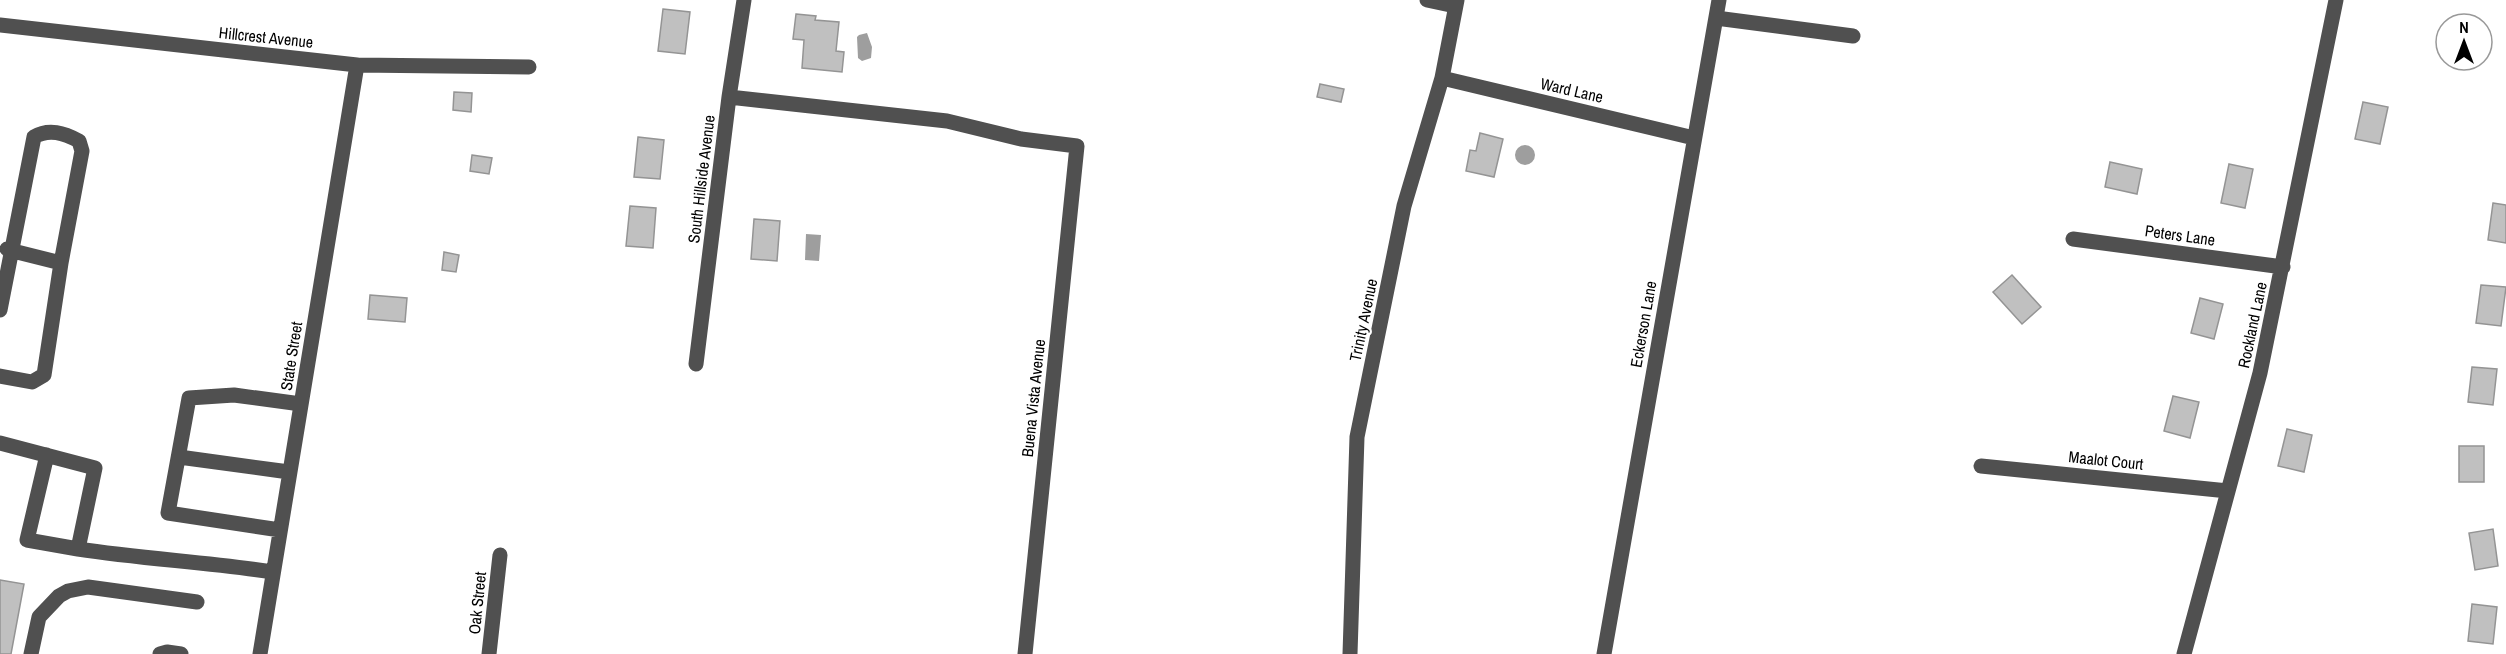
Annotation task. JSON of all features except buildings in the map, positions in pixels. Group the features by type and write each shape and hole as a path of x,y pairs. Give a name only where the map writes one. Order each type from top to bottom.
{"street":[{"name":"South Hillside Avenue","path":"696,364 729,97 744,0"},
{"path":"1427,0 1456,3"},
{"name":"Eckerson Lane","path":"1604,654 1719,0"},
{"name":"Rockland Lane","path":"2184,654 2260,373 2336,0"},
{"name":"Trinity Avenue","path":"1350,654 1357,437 1404,206 1442,78 1456,3"},
{"path":"1716,18 1853,36"},
{"name":"Hillcrest Avenue","path":"0,25 357,65 529,67"},
{"name":"State Street","path":"260,654 357,65"},
{"name":"Ward Lane","path":"1442,78 1694,138"},
{"name":"Buena Vista Avenue","path":"729,97 947,121 1021,139 1077,146 1025,654"},
{"path":"0,310 5,248 34,137 44,131 66,134 79,141 82,151 61,263 44,375 32,382 0,376"},
{"name":"Peters Lane","path":"2073,239 2283,267"},
{"path":"5,248 61,263"},
{"path":"280,530 168,513 189,398 234,395 301,404"},
{"path":"0,443 95,468 78,549"},
{"path":"47,455 27,540 114,555 216,563 273,573"},
{"path":"179,457 289,472"},
{"name":"Maalot Court","path":"1981,465 2228,491"},
{"name":"Oak Street","path":"489,654 500,555"},
{"path":"31,654 39,616 59,596 68,591 88,587 197,602"},
{"path":"160,654 167,652 181,654"}],"shaded area":[{"path":"867,33 872,47 871,58 862,61 858,58 857,37"},
{"path":"1525,145 1532,148 1535,155 1532,162 1525,165 1518,162 1515,155 1518,148"},
{"path":"806,234 821,235 819,261 805,260"}]}
